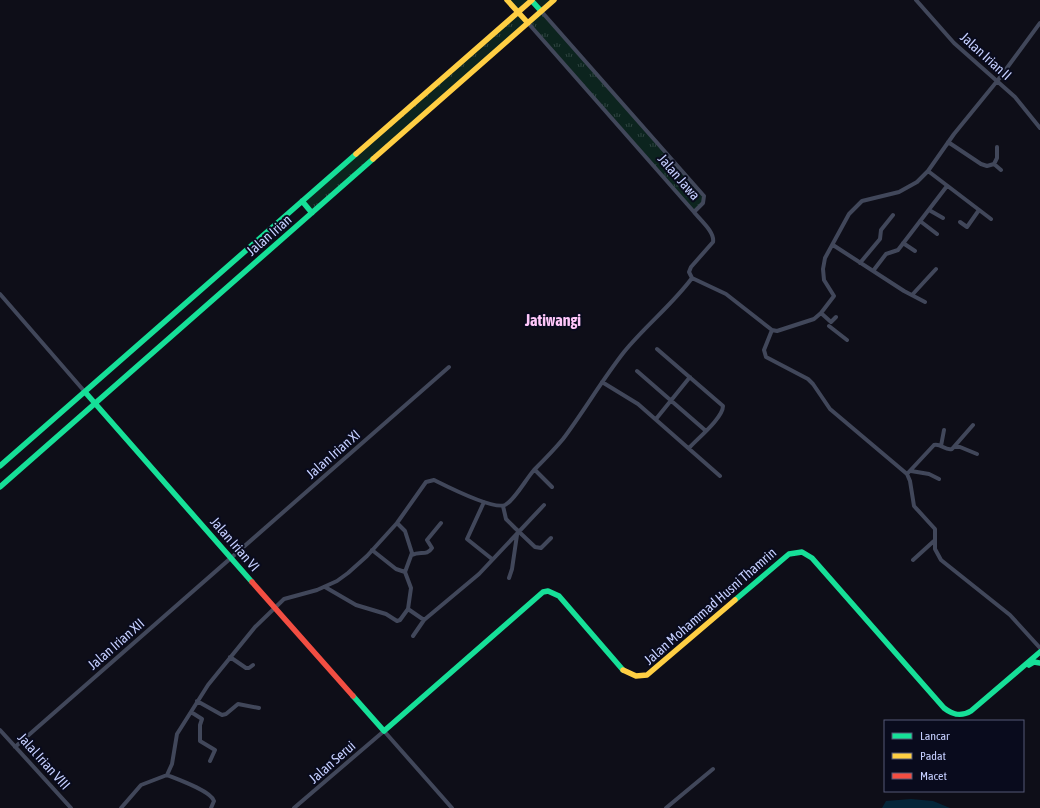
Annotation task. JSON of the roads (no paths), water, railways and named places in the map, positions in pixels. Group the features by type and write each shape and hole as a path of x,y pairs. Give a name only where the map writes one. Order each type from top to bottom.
{"street":[{"name":"Jalan Jawa","path":"507,0 694,212 703,203 704,196 532,0"},
{"name":"Jalan Irian","path":"0,466 532,0"},
{"name":"Jalan Irian","path":"0,487 554,0"},
{"name":"Jalan Irian II","path":"916,0 954,42 998,80 1026,109 1040,128"},
{"path":"694,212 714,238 710,247 691,267 689,272 692,278 726,294 772,330 784,330 807,322 821,314 834,296 824,280 824,258 833,245 849,214 857,204 868,198 887,196 910,187 928,171 948,142 998,80 1040,23"},
{"path":"948,142 981,164 987,166 994,164 997,158 997,147"},
{"path":"994,164 1001,170"},
{"path":"928,171 991,219"},
{"path":"873,271 886,254 898,250 947,186"},
{"path":"302,201 312,213"},
{"path":"929,210 943,218"},
{"path":"960,222 967,227 978,210"},
{"path":"860,263 880,239 882,230 893,215"},
{"path":"920,221 937,234"},
{"path":"903,243 915,251"},
{"path":"833,245 925,302"},
{"path":"912,295 936,269"},
{"path":"503,506 510,500 562,440 602,382 632,343 663,313 692,278"},
{"name":"Jalan Irian VI","path":"0,294 95,404 452,808"},
{"path":"821,314 829,326 847,340"},
{"path":"829,326 836,317"},
{"path":"772,330 764,350 766,357 808,379 830,409 909,472 929,474 939,479"},
{"path":"657,349 723,406 723,410 706,431 689,448"},
{"name":"Jalan Irian XI","path":"232,558 448,367"},
{"path":"637,371 706,431"},
{"path":"656,419 690,377"},
{"path":"602,382 638,404 720,476"},
{"path":"973,425 950,450 942,446 934,445 909,472 914,506 919,513 934,527 936,553 941,560 1010,615 1040,648"},
{"path":"942,446 944,430"},
{"path":"954,447 960,447 977,454"},
{"path":"535,470 552,487"},
{"path":"167,775 172,764 176,736 197,701 230,657 274,607 287,597 325,587 348,573 397,523 423,486 429,480 434,480 484,502 503,506"},
{"path":"484,502 467,539 492,558"},
{"path":"413,636 424,620 445,600 472,581 492,558 518,534 544,504"},
{"path":"503,506 506,519 518,534 539,549 551,538"},
{"path":"325,587 356,605 375,612 386,614 397,621 408,609 412,588 405,572 412,555 405,531 397,523"},
{"path":"412,555 418,552 426,554 430,552 432,548 428,540 441,524"},
{"path":"509,578 518,534"},
{"path":"913,560 936,540"},
{"path":"372,550 396,569 405,572"},
{"name":"Jalan Mohammad Husni Thamrin","path":"384,731 543,592 548,591 559,596 625,672 637,677 642,677 647,675 789,554 798,552 808,554 823,570 947,711 957,715 968,714 1040,652"},
{"name":"Jalan Irian XII","path":"15,746 232,558"},
{"path":"408,609 424,620"},
{"path":"230,657 246,668 253,665"},
{"name":"Jalan Mohammad Husni Thamrin","path":"990,696 995,694 1030,664 1034,662 1040,663"},
{"path":"197,701 222,715 226,714 238,704 259,708"},
{"path":"191,712 202,718 200,725 200,741 215,750 210,761"},
{"name":"Jalal Irian VIII","path":"0,730 71,808"},
{"name":"Jalan Serui","path":"294,808 384,731"},
{"path":"666,808 713,769"},
{"path":"121,808 141,785 167,775 191,784 212,797 214,801 211,808"}],"water":[{"path":"911,799 933,801 950,808 882,808 886,801"}],"district":[{"name":"Jatiwangi","path":"553,320"}]}
